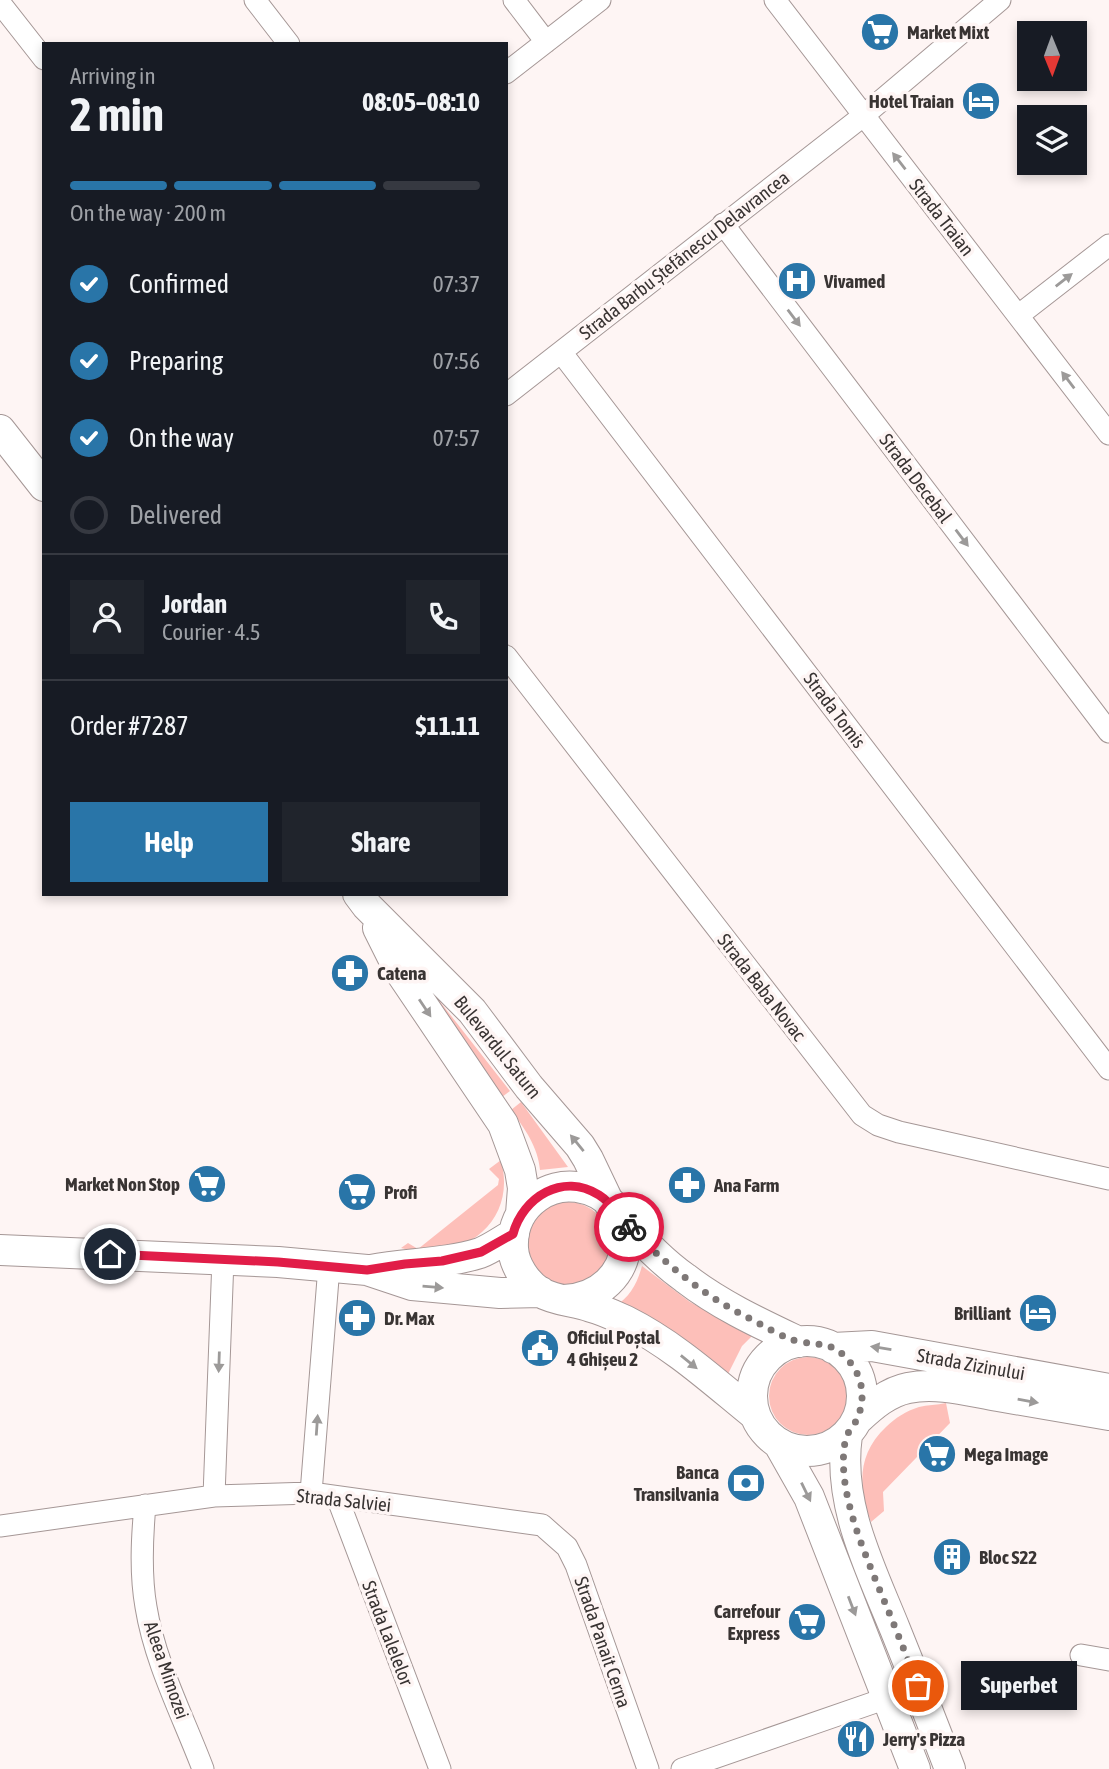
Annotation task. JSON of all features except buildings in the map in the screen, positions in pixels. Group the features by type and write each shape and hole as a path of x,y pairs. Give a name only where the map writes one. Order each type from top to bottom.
{"main road":[{"path":"0,430 42,483"},
{"name":"Bulevardul Saturn","path":"363,900 472,1011 529,1087 580,1146 615,1210"},
{"name":"Bulevardul Saturn","path":"363,900 399,970 503,1124 520,1170 523,1188 517,1224"},
{"path":"367,1270 442,1261 481,1252 517,1224 530,1202 555,1188 569,1186 597,1194 661,1258 708,1295 799,1342"},
{"path":"3,1250 329,1266 367,1270 412,1285 552,1296 591,1295 613,1279 625,1254 625,1229 615,1210"},
{"path":"517,1224 513,1250 525,1277 552,1296 591,1306 624,1320 670,1346 755,1415 764,1431 779,1444 809,1497 915,1769"},
{"path":"755,1415 752,1393 757,1373 770,1355 779,1349 799,1342 822,1343 849,1361 859,1378 862,1399 843,1460 857,1534 950,1769"},
{"name":"Strada Zizinului","path":"833,1348 872,1346 1109,1389"},
{"name":"Strada Zizinului","path":"852,1427 876,1402 908,1388 961,1389 1109,1415"},
{"path":"779,1444 800,1451 821,1450 835,1444 852,1427"}],"street":[{"path":"255,0 287,42"},
{"path":"514,0 546,42"},
{"path":"508,71 600,0"},
{"name":"Strada Traian","path":"775,0 1109,434"},
{"name":"Strada Barbu Ștefănescu Delavrancea","path":"508,394 863,116 1000,0"},
{"path":"0,3 42,56"},
{"name":"Strada Decebal","path":"723,224 1109,732"},
{"path":"1019,316 1109,245"},
{"name":"Strada Tomis","path":"561,352 1109,1069"},
{"name":"Strada Baba Novac","path":"508,659 862,1115 878,1125 899,1132 1109,1179"},
{"path":"214,1496 223,1259"},
{"path":"312,1493 329,1266"},
{"name":"Strada Salviei","path":"145,1505 214,1496 312,1493 542,1525"},
{"name":"Strada Lalelelor","path":"337,1497 440,1769"},
{"path":"0,1526 145,1505"},
{"name":"Aleea Mimozei","path":"145,1505 142,1539 148,1618 155,1645 203,1769"},
{"name":"Strada Panait Cerna","path":"542,1525 567,1548 576,1565 648,1769"},
{"path":"1081,1655 1109,1660"},
{"path":"681,1769 718,1763 887,1698"}],"shaded area":[{"path":"434,994 510,1091 502,1097 434,1002"},
{"path":"521,1102 568,1167 540,1170 534,1146 511,1110"},
{"path":"501,1160 504,1179 498,1212 477,1236 463,1245 428,1254 401,1248 408,1243 418,1249 498,1185 499,1179 489,1169"},
{"path":"568,1202 591,1209 603,1221 610,1244 603,1267 591,1279 568,1286 545,1279 533,1267 526,1244 533,1221 545,1209"},
{"path":"642,1266 690,1302 753,1335 742,1346 728,1374 614,1307 632,1290"},
{"path":"808,1357 823,1360 835,1369 844,1381 847,1396 844,1411 835,1423 823,1432 808,1435 793,1432 781,1423 772,1411 769,1396 772,1381 781,1369 793,1360"},
{"path":"946,1403 950,1423 883,1492 884,1511 871,1522 862,1484 865,1460 876,1437 901,1415 919,1407"}],"way so far":[{"path":"629,1227 683,1277 708,1295 799,1342 811,1341 833,1348 842,1353 855,1369 862,1389 861,1409 847,1435 843,1460 844,1476 857,1534 918,1686"}],"place":[{"name":"Market Mixt","path":"880,32"},
{"name":"Hotel Traian","path":"981,101"},
{"name":"Vivamed","path":"797,281"},
{"name":"Catena","path":"350,973"},
{"name":"Market Non Stop","path":"207,1184"},
{"name":"Ana Farm","path":"687,1185"},
{"name":"Profi","path":"357,1192"},
{"name":"Brilliant","path":"1038,1313"},
{"name":"Dr. Max","path":"357,1318"},
{"name":"Oficiul Poștal 4 Ghișeu 2","path":"540,1348"},
{"name":"Mega Image","path":"937,1454"},
{"name":"Banca Transilvania","path":"746,1483"},
{"name":"Bloc S22","path":"952,1557"},
{"name":"Carrefour Express","path":"807,1622"},
{"name":"Superbet","path":"918,1686"},
{"name":"Jerry's Pizza","path":"856,1739"}],"route":[{"path":"110,1254 278,1262 367,1270 442,1261 481,1252 513,1234 521,1214 530,1202 555,1188 569,1186 584,1188 597,1194 609,1203 629,1227"}]}
